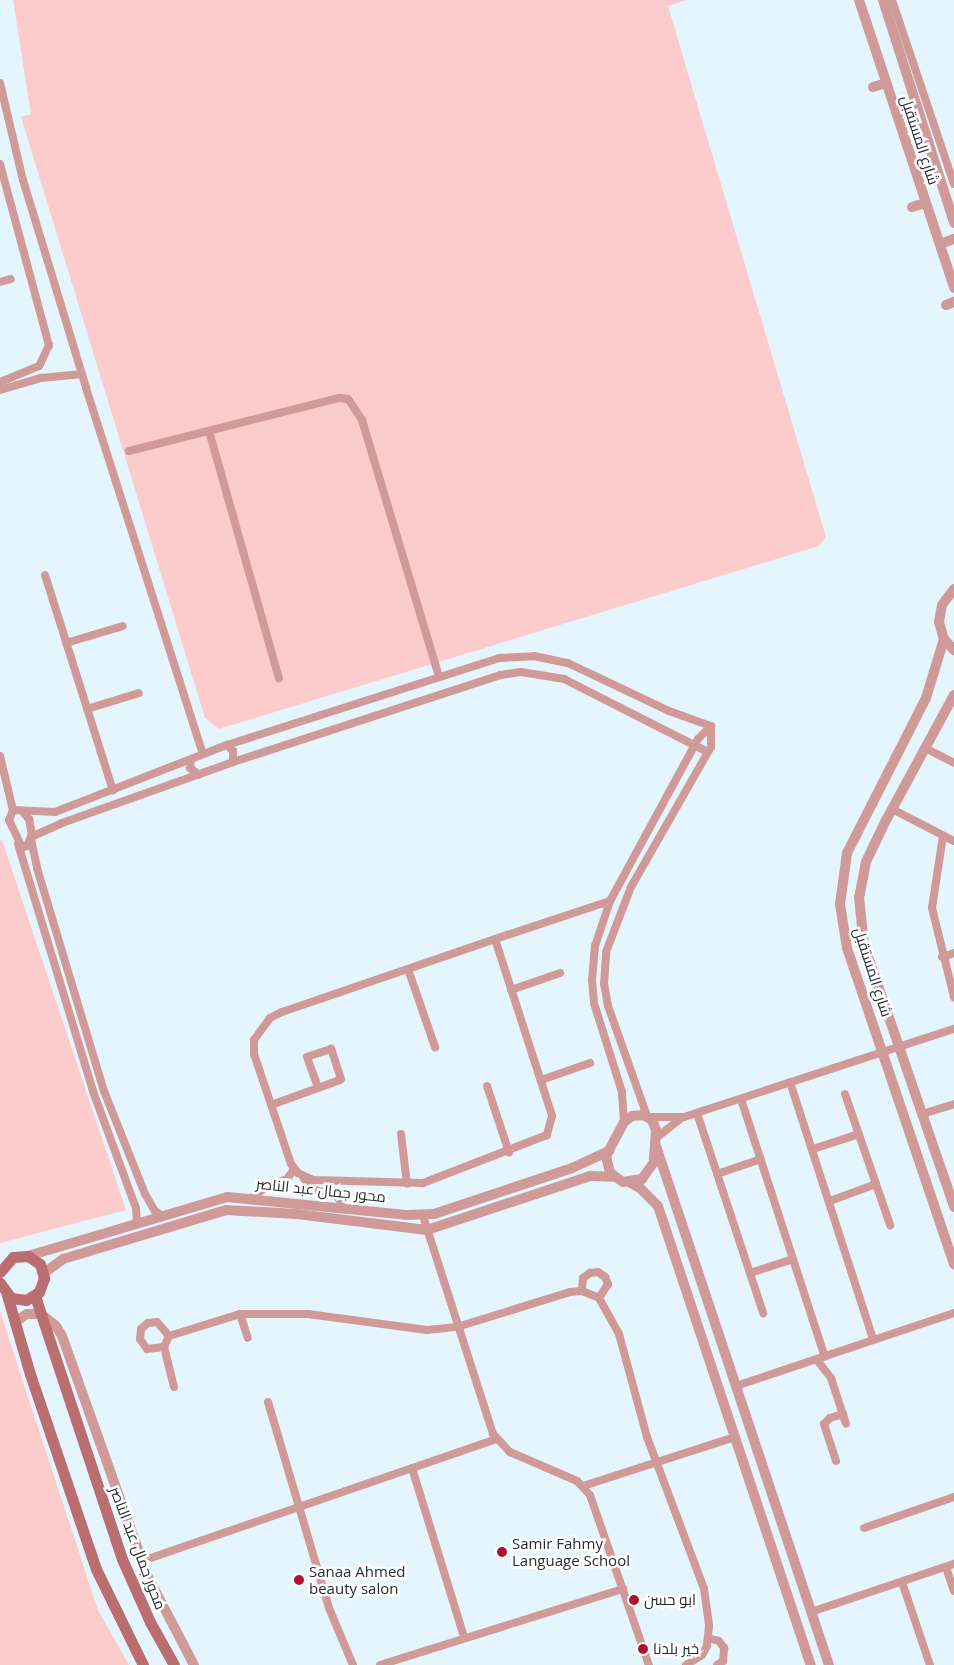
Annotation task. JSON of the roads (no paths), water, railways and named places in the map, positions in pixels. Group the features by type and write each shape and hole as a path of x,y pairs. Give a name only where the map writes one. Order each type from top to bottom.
{"main road":[{"path":"0,1272 13,1257 28,1256 36,1260 44,1274 42,1288 35,1296 21,1300 7,1295"},
{"path":"0,1283 7,1295 96,1569 143,1665"},
{"name":"محور جمال عبد الناصر","path":"35,1296 122,1559 150,1622 174,1665"}],"street":[{"name":"شارع المستقبل","path":"859,0 954,288"},
{"name":"شارع المستقبل","path":"883,0 954,223"},
{"path":"892,0 954,184"},
{"path":"0,83 23,180 82,374 203,754"},
{"path":"873,87 886,83"},
{"path":"0,164 49,339 43,362 49,377"},
{"path":"912,207 925,203"},
{"path":"940,244 954,239"},
{"path":"0,282 11,278"},
{"path":"0,382 28,373 43,362"},
{"path":"0,390 49,377 82,374"},
{"path":"129,451 339,398 353,404 362,420 439,676"},
{"path":"208,431 279,678"},
{"path":"45,575 113,790"},
{"path":"954,589 946,597 939,613 944,639 954,650"},
{"path":"66,644 123,626"},
{"name":"شارع المستقبل","path":"944,639 926,698 860,823 847,853 841,878 840,904 847,948 954,1264"},
{"path":"0,818 15,812 55,812 227,745 500,658 552,659 568,663 669,711 711,726"},
{"path":"18,844 25,847 31,838 62,822 232,762 500,675 521,672 564,679 708,752"},
{"path":"87,709 140,693"},
{"name":"شارع المستقبل","path":"954,695 892,809 866,862 859,912 864,945 922,1114 950,1180 954,1207"},
{"path":"624,1122 624,1100 593,992 595,946 610,900 694,745 711,726"},
{"path":"629,1182 642,1179 652,1169 655,1124 647,1117 637,1094 606,995 606,952 630,888 708,752 713,740 711,726"},
{"path":"227,745 233,751 232,762"},
{"path":"925,748 954,762"},
{"path":"0,756 15,812 18,844 94,1094 136,1208 137,1222"},
{"path":"192,760 190,768 199,775"},
{"path":"892,809 954,841"},
{"path":"15,812 29,819 37,868 107,1098 144,1194 161,1214"},
{"path":"943,836 932,908 942,957 954,997"},
{"path":"344,1207 338,1197 310,1188 304,1177 294,1169 254,1054 260,1028 270,1018 610,900"},
{"path":"304,1177 407,1184 430,1181 541,1140 552,1128 552,1116 495,940"},
{"path":"942,957 954,953"},
{"path":"408,969 435,1047"},
{"path":"512,990 560,973"},
{"path":"658,1206 640,1188 613,1177 606,1162 609,1150 624,1122 632,1116 684,1117 954,1028"},
{"path":"271,1105 318,1088 342,1078 332,1049 307,1057 318,1088"},
{"path":"540,1080 590,1063"},
{"path":"790,1082 873,1339"},
{"path":"486,1086 509,1152"},
{"path":"624,1100 632,1102 637,1094"},
{"path":"845,1094 890,1226"},
{"path":"741,1099 826,1357"},
{"path":"922,1114 954,1104"},
{"path":"697,1113 763,1313"},
{"path":"655,1140 684,1117"},
{"path":"401,1134 407,1184"},
{"path":"813,1149 859,1134"},
{"path":"655,1140 671,1196 829,1665"},
{"name":"محور جمال عبد الناصر","path":"28,1256 161,1214 227,1197 253,1198 423,1216 445,1212 585,1163 609,1150"},
{"path":"717,1174 761,1159"},
{"path":"585,1163 594,1168 590,1176"},
{"path":"253,1198 266,1187 287,1179 294,1169"},
{"name":"محور جمال عبد الناصر","path":"44,1274 64,1260 226,1210 297,1214 427,1230 590,1176 613,1177"},
{"path":"830,1201 876,1184"},
{"path":"671,1196 666,1192 658,1193 658,1206 811,1665"},
{"path":"423,1216 486,1416 496,1439 510,1452 583,1486 594,1502 649,1665"},
{"path":"750,1273 793,1259"},
{"path":"582,1291 583,1278 590,1273 598,1272 605,1277 608,1284 599,1298"},
{"path":"174,1387 164,1347 169,1336 240,1314 308,1314 416,1329 457,1327 570,1292 582,1291 599,1298 619,1334 657,1463 704,1589 708,1638 705,1650 689,1664"},
{"path":"736,1386 954,1313"},
{"path":"15,1322 27,1314 41,1314 56,1326 62,1336 142,1561 161,1607 194,1665"},
{"path":"240,1314 248,1338"},
{"path":"164,1347 147,1349 140,1340 141,1329 148,1323 157,1322 169,1336"},
{"path":"817,1360 831,1378 846,1424"},
{"path":"268,1402 329,1608 353,1665"},
{"path":"836,1461 824,1424 843,1414"},
{"path":"583,1486 735,1437"},
{"path":"142,1561 496,1439"},
{"path":"412,1468 464,1637"},
{"path":"864,1528 954,1497"},
{"path":"811,1612 950,1565 954,1591"},
{"path":"902,1582 930,1665"},
{"path":"380,1665 464,1637 624,1589"},
{"path":"708,1638 719,1641 724,1648 722,1661 717,1665"},
{"path":"689,1664 701,1665"}],"place":[{"name":"Samir Fahmy Language School","path":"502,1552"},
{"name":"Sanaa Ahmed beauty salon","path":"299,1580"},
{"name":"ابو حسن","path":"634,1600"},
{"name":"خير بلدنا","path":"643,1649"}]}
